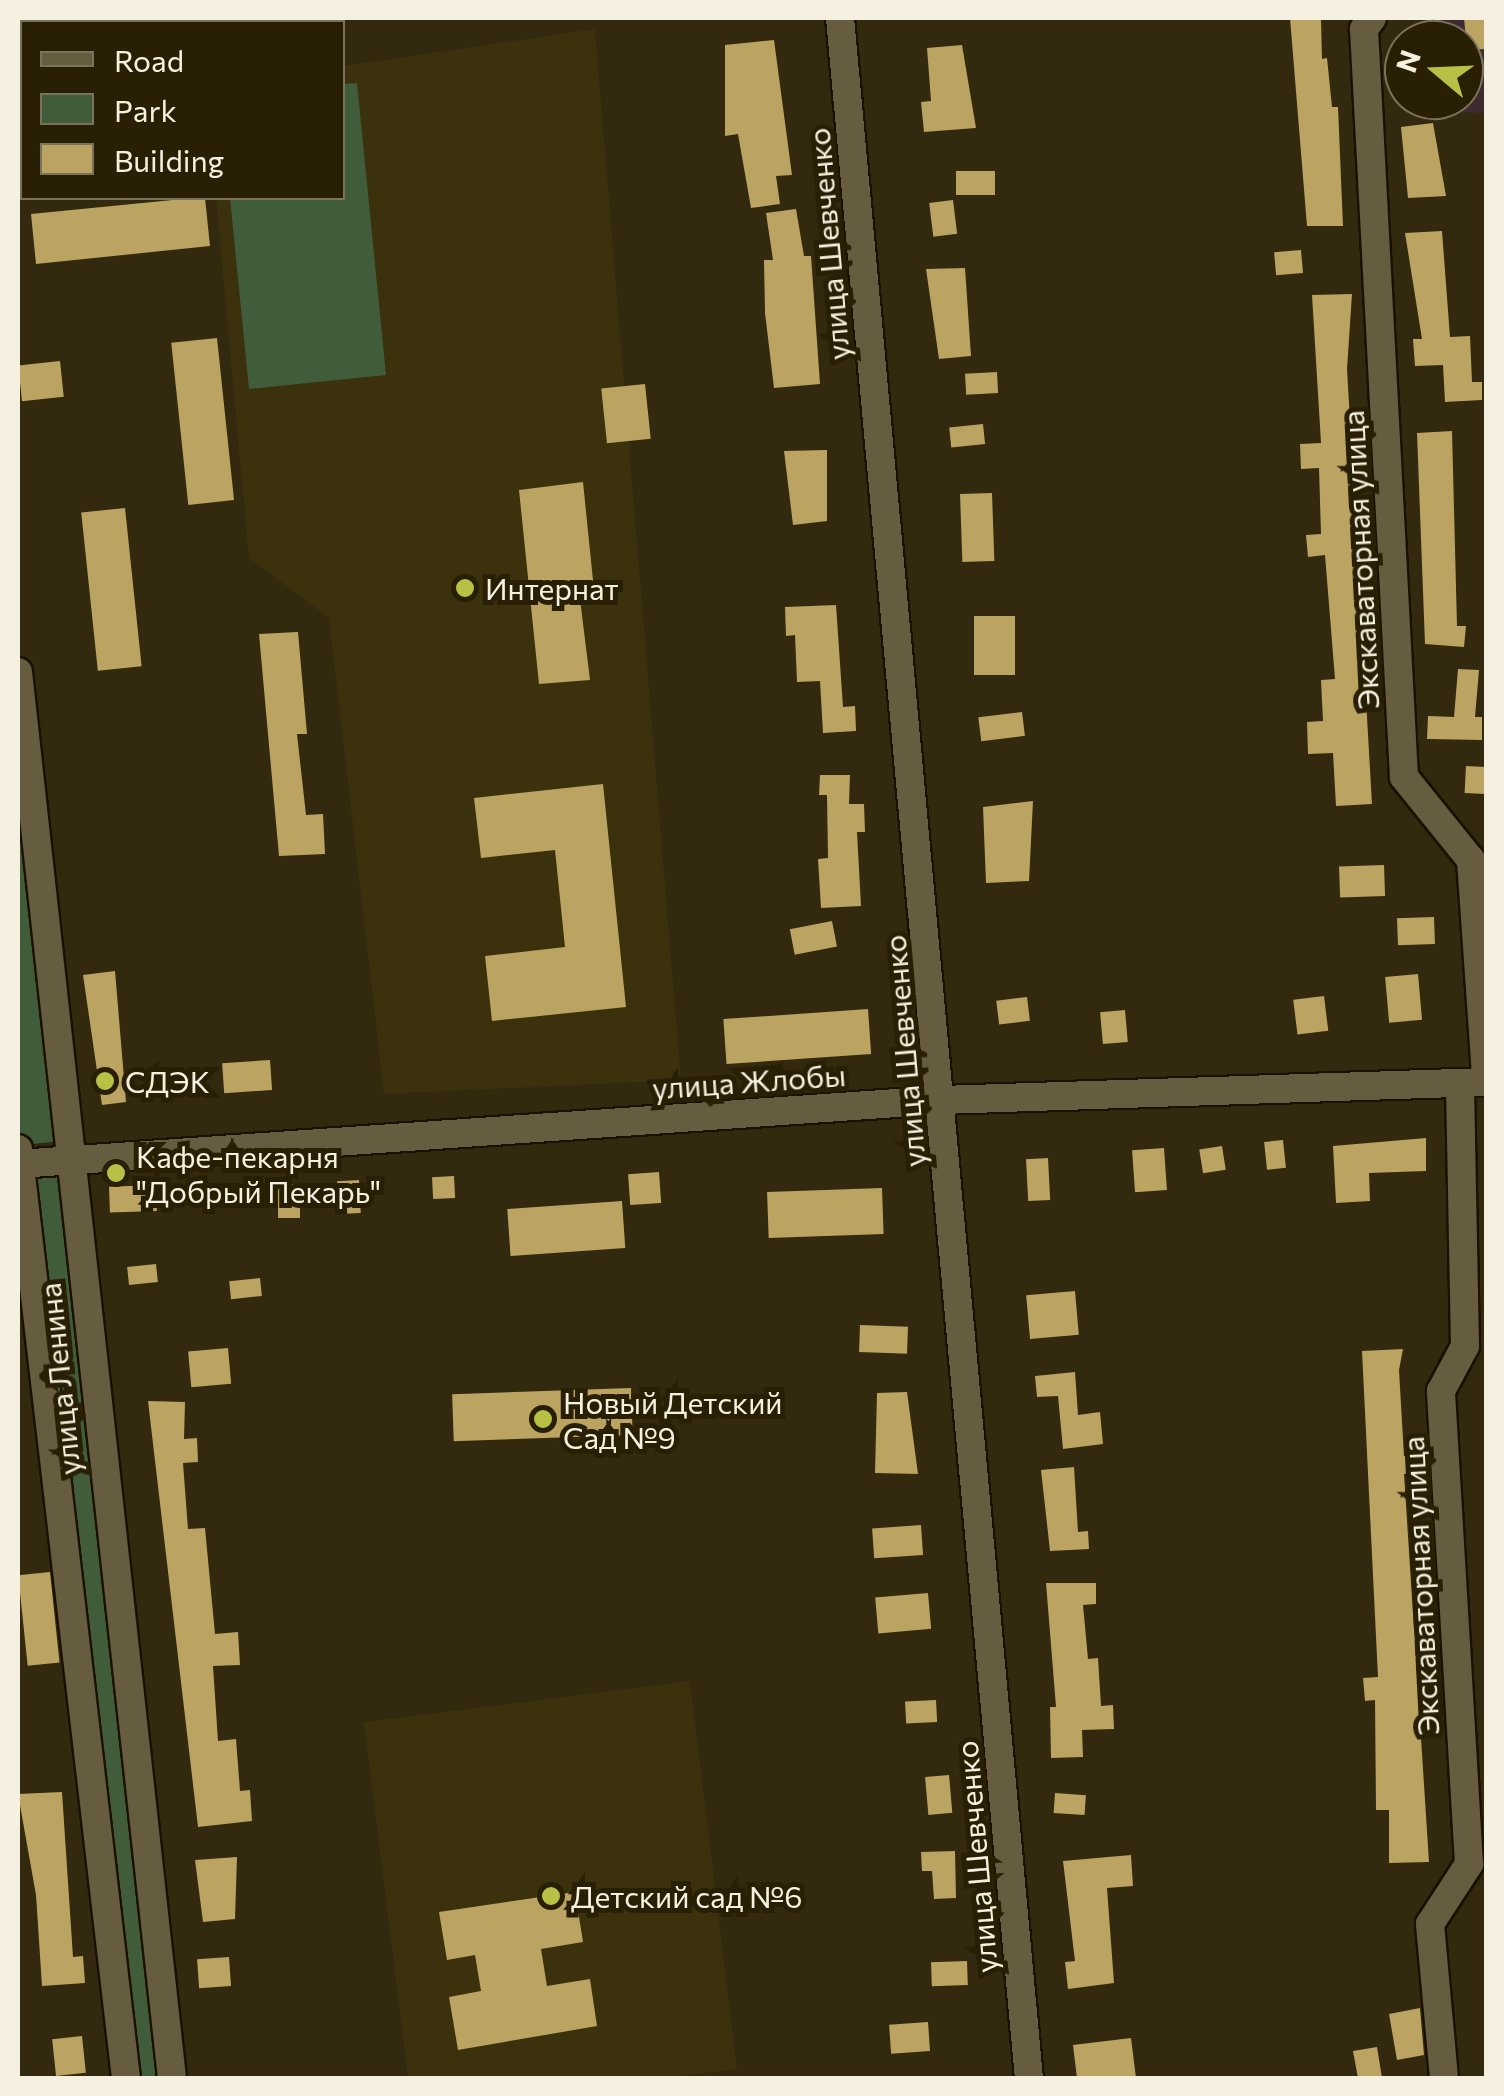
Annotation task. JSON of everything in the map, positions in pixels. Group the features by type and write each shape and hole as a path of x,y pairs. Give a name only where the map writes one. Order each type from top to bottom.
{"street":[{"name":"улица Шевченко","path":"840,18 1029,2078"},
{"name":"Экскаваторная улица","path":"1372,18 1364,28 1404,778 1471,860 1478,1080 1465,1346 1441,1392 1469,1864 1430,1924 1444,2078"},
{"name":"улица Ленина","path":"18,672 67,1161 172,2078"},
{"name":"улица Жлобы","path":"18,1159 67,1161 941,1100 1478,1080"},
{"name":"улица Ленина","path":"18,1159 126,2078"}],"shaded area":[{"path":"1486,18 1486,113 1484,20 1442,20"},
{"name":"Интернат","path":"595,29 681,1080 384,1094 329,618 249,558 216,200 345,200 345,66"},
{"name":"Детский сад №6","path":"690,1681 737,2069 664,2078 408,2078 364,1722"}],"green space":[{"path":"357,83 386,375 249,389 230,200 345,200 345,84"},
{"path":"18,651 72,1140 21,1145 18,1116"},
{"path":"73,1149 170,2078 131,2078 21,1154"}],"building":[{"path":"1290,18 1321,18 1322,59 1327,58 1332,107 1338,107 1343,226 1307,226"},
{"path":"1486,18 1486,49 1484,20 1464,20"},
{"path":"774,40 792,175 776,176 780,204 751,208 738,134 725,136 725,45"},
{"path":"962,45 976,128 924,132 921,102 931,101 927,48"},
{"path":"1433,123 1446,196 1408,198 1401,127"},
{"path":"956,171 995,171 995,195 956,195"},
{"path":"205,200 210,246 36,264 31,214"},
{"path":"953,200 957,234 933,237 929,203"},
{"path":"796,209 804,256 811,256 820,384 774,388 765,313 764,260 773,260 766,213"},
{"path":"1442,231 1450,337 1470,336 1472,382 1482,382 1482,400 1445,402 1443,365 1415,366 1413,339 1422,339 1405,233"},
{"path":"1301,250 1303,273 1276,275 1274,252"},
{"path":"965,268 971,356 939,359 926,269"},
{"path":"1352,294 1347,369 1372,804 1336,806 1333,753 1308,754 1307,722 1323,721 1321,680 1335,679 1325,555 1308,557 1306,535 1321,534 1319,468 1301,469 1300,444 1321,443 1312,295"},
{"path":"217,338 234,500 188,505 171,343"},
{"path":"60,361 64,397 22,401 18,365"},
{"path":"997,372 998,393 966,395 965,374"},
{"path":"645,384 651,439 607,443 601,389"},
{"path":"983,424 985,444 951,447 949,428"},
{"path":"1452,431 1457,626 1466,626 1464,647 1425,644 1417,433"},
{"path":"827,450 827,521 793,525 784,451"},
{"path":"583,482 594,590 579,591 590,680 539,684 519,490"},
{"path":"992,493 994,561 962,562 960,494"},
{"path":"125,508 142,666 98,671 81,513"},
{"path":"836,605 843,707 855,706 856,731 823,733 820,681 797,682 795,635 786,636 785,607"},
{"path":"974,616 1015,616 1015,675 974,675"},
{"path":"298,632 307,734 297,734 306,815 323,814 325,854 279,856 259,634"},
{"path":"1458,669 1479,670 1475,717 1482,717 1482,740 1427,739 1428,716 1454,717"},
{"path":"1022,712 1025,736 981,741 978,717"},
{"path":"1466,766 1486,767 1485,794 1465,793"},
{"path":"820,775 850,775 849,804 864,804 865,832 857,832 861,906 821,908 818,859 828,858 827,795 819,795"},
{"path":"603,784 626,1007 492,1021 485,956 565,947 555,850 481,858 474,798"},
{"path":"1033,801 1029,881 986,883 983,807"},
{"path":"1384,865 1385,896 1340,898 1339,867"},
{"path":"1434,917 1435,944 1398,945 1397,918"},
{"path":"832,921 837,947 795,955 790,929"},
{"path":"115,971 126,1102 102,1105 83,975"},
{"path":"1418,974 1422,1020 1389,1023 1385,977"},
{"path":"1324,996 1328,1031 1297,1035 1293,1000"},
{"path":"1027,997 1030,1021 999,1025 996,1001"},
{"path":"868,1009 871,1054 726,1064 723,1019"},
{"path":"1125,1010 1128,1042 1103,1044 1100,1012"},
{"path":"270,1060 272,1090 224,1093 222,1063"},
{"path":"1426,1138 1426,1171 1369,1173 1370,1201 1336,1203 1333,1146"},
{"path":"1283,1140 1286,1168 1267,1170 1264,1142"},
{"path":"1222,1146 1226,1170 1203,1173 1199,1150"},
{"path":"1164,1148 1167,1190 1135,1192 1132,1150"},
{"path":"1048,1158 1050,1200 1028,1201 1026,1159"},
{"path":"659,1172 661,1203 630,1205 628,1174"},
{"path":"454,1176 455,1198 433,1199 432,1177"},
{"path":"359,1180 361,1213 339,1214 337,1181"},
{"path":"278,1184 300,1184 300,1218 278,1218"},
{"path":"156,1185 157,1211 110,1213 109,1187"},
{"path":"882,1188 884,1234 769,1238 767,1192"},
{"path":"622,1201 625,1248 511,1256 507,1209"},
{"path":"156,1264 158,1282 129,1285 127,1267"},
{"path":"260,1278 262,1296 231,1299 229,1281"},
{"path":"1075,1291 1079,1335 1030,1339 1026,1295"},
{"path":"860,1325 908,1327 907,1354 859,1352"},
{"path":"228,1348 231,1384 191,1387 188,1351"},
{"path":"1403,1349 1399,1370 1404,1456 1412,1456 1413,1474 1404,1474 1429,1862 1389,1863 1389,1810 1376,1810 1375,1700 1365,1701 1363,1678 1378,1677 1362,1351"},
{"path":"1075,1372 1078,1415 1100,1412 1103,1444 1063,1449 1058,1396 1037,1397 1035,1376"},
{"name":"Новый Детский Сад №9","path":"631,1388 633,1435 454,1441 452,1394"},
{"path":"907,1392 918,1474 875,1473 877,1393"},
{"path":"148,1401 185,1402 184,1439 197,1438 198,1462 183,1463 188,1529 205,1528 215,1634 238,1632 240,1665 213,1666 218,1741 236,1739 240,1791 250,1790 252,1821 198,1827"},
{"path":"1074,1467 1078,1532 1088,1531 1089,1549 1050,1551 1041,1470"},
{"path":"921,1525 923,1555 874,1558 872,1528"},
{"path":"50,1572 60,1663 28,1666 18,1575"},
{"path":"1046,1583 1096,1583 1096,1604 1083,1605 1088,1659 1098,1658 1101,1706 1113,1705 1114,1729 1082,1730 1083,1757 1051,1758 1050,1707 1056,1707"},
{"path":"928,1593 931,1629 878,1633 875,1598"},
{"path":"936,1700 937,1722 906,1724 905,1702"},
{"path":"949,1775 952,1813 928,1815 925,1777"},
{"path":"62,1792 73,1957 83,1956 85,1983 42,1986 36,1895 18,1794"},
{"path":"1055,1793 1086,1795 1085,1815 1054,1813"},
{"path":"955,1851 956,1898 934,1899 932,1871 922,1871 921,1852"},
{"path":"1131,1855 1133,1886 1107,1888 1114,1983 1068,1989 1065,1962 1075,1961 1063,1861"},
{"path":"237,1857 235,1919 203,1922 195,1860"},
{"path":"575,1892 583,1942 541,1949 547,1986 590,1979 597,2026 458,2050 449,1997 481,1991 475,1955 447,1960 439,1912"},
{"path":"229,1957 231,1986 199,1988 197,1959"},
{"path":"967,1961 968,1985 932,1986 931,1962"},
{"path":"1420,2008 1424,2055 1397,2060 1389,2014"},
{"path":"928,2022 930,2051 891,2054 889,2025"},
{"path":"82,2036 86,2073 56,2076 52,2039"},
{"path":"1131,2038 1136,2078 1077,2078 1073,2045"},
{"path":"1377,2047 1382,2078 1358,2078 1353,2051"}],"place":[{"name":"Интернат","path":"465,588"},
{"name":"СДЭК","path":"105,1081"},
{"name":"Кафе-пекарня \"Добрый Пекарь\"","path":"116,1173"},
{"name":"Новый Детский Сад №9","path":"543,1419"},
{"name":"Детский сад №6","path":"551,1896"}]}
